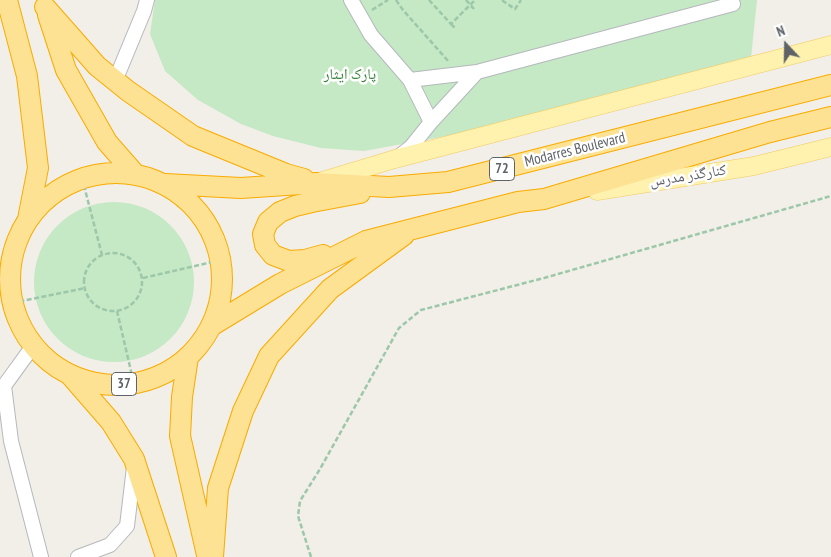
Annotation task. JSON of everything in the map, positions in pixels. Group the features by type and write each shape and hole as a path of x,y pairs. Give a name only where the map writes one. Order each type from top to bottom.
{"highway":[{"name":"37","path":"8,0 27,76 38,168 28,220"},
{"path":"44,4 97,66 128,91 193,136 286,174 316,183"},
{"path":"44,4 66,70 107,142 135,174"},
{"name":"Modarres Boulevard","path":"165,184 241,188 316,183 389,187 448,182 831,85"},
{"name":"72","path":"211,326 280,284 366,241 518,202 544,199 770,132 831,117"},
{"name":"37","path":"108,173 135,174 165,184 185,198 202,216 214,237 221,260 222,294 211,326 188,357 163,374 134,384 112,385 90,382 70,375 50,362 33,346 20,326 12,304 10,278 13,254 19,236 28,220 43,202 61,188 82,178 108,173"},
{"path":"358,245 305,260 288,261 273,255 265,245 263,234 268,222 280,212 295,206 389,187"},
{"path":"213,557 218,488 243,412 270,356 330,289 413,229"},
{"name":"37","path":"188,357 182,397 180,436 208,557"},
{"name":"37","path":"70,375 112,422 134,459 166,557"}],"main road":[{"path":"316,183 395,159 831,45"},
{"name":"کنارگذر مدرس","path":"544,199 754,166 831,147"}],"lane":[{"path":"116,81 148,0"},
{"path":"351,0 371,35 410,80 431,122"},
{"path":"410,80 476,72 733,4"},
{"path":"395,159 410,147 476,72"},
{"path":"33,346 2,387 11,441 41,557"},
{"path":"78,557 110,545 127,526 134,459"}],"path":[{"path":"361,17 388,0"},
{"path":"396,0 431,43 461,74"},
{"path":"429,0 456,29"},
{"path":"466,0 474,9"},
{"path":"451,24 475,0"},
{"path":"503,0 515,8 520,0"},
{"path":"82,178 102,255"},
{"path":"310,557 298,516 300,501 399,328 421,310 554,275 831,196"},
{"path":"106,253 119,253 130,258 139,266 143,278 142,291 136,301 126,309 114,312 102,310 91,303 85,292 84,280 87,268 95,259 102,255 106,253"},
{"path":"143,278 221,260"},
{"path":"12,304 85,288"},
{"path":"117,311 134,384"}],"green space":[{"name":"پارک ایثار","path":"155,0 757,0 751,58 452,135 364,151 321,148 273,136 241,124 198,100 165,71 150,34"},
{"path":"114,202 144,208 165,220 176,231 188,252 194,282 188,312 176,333 165,344 144,356 114,362 84,356 63,344 52,333 40,312 34,282 40,252 52,231 63,220 84,208"}]}
